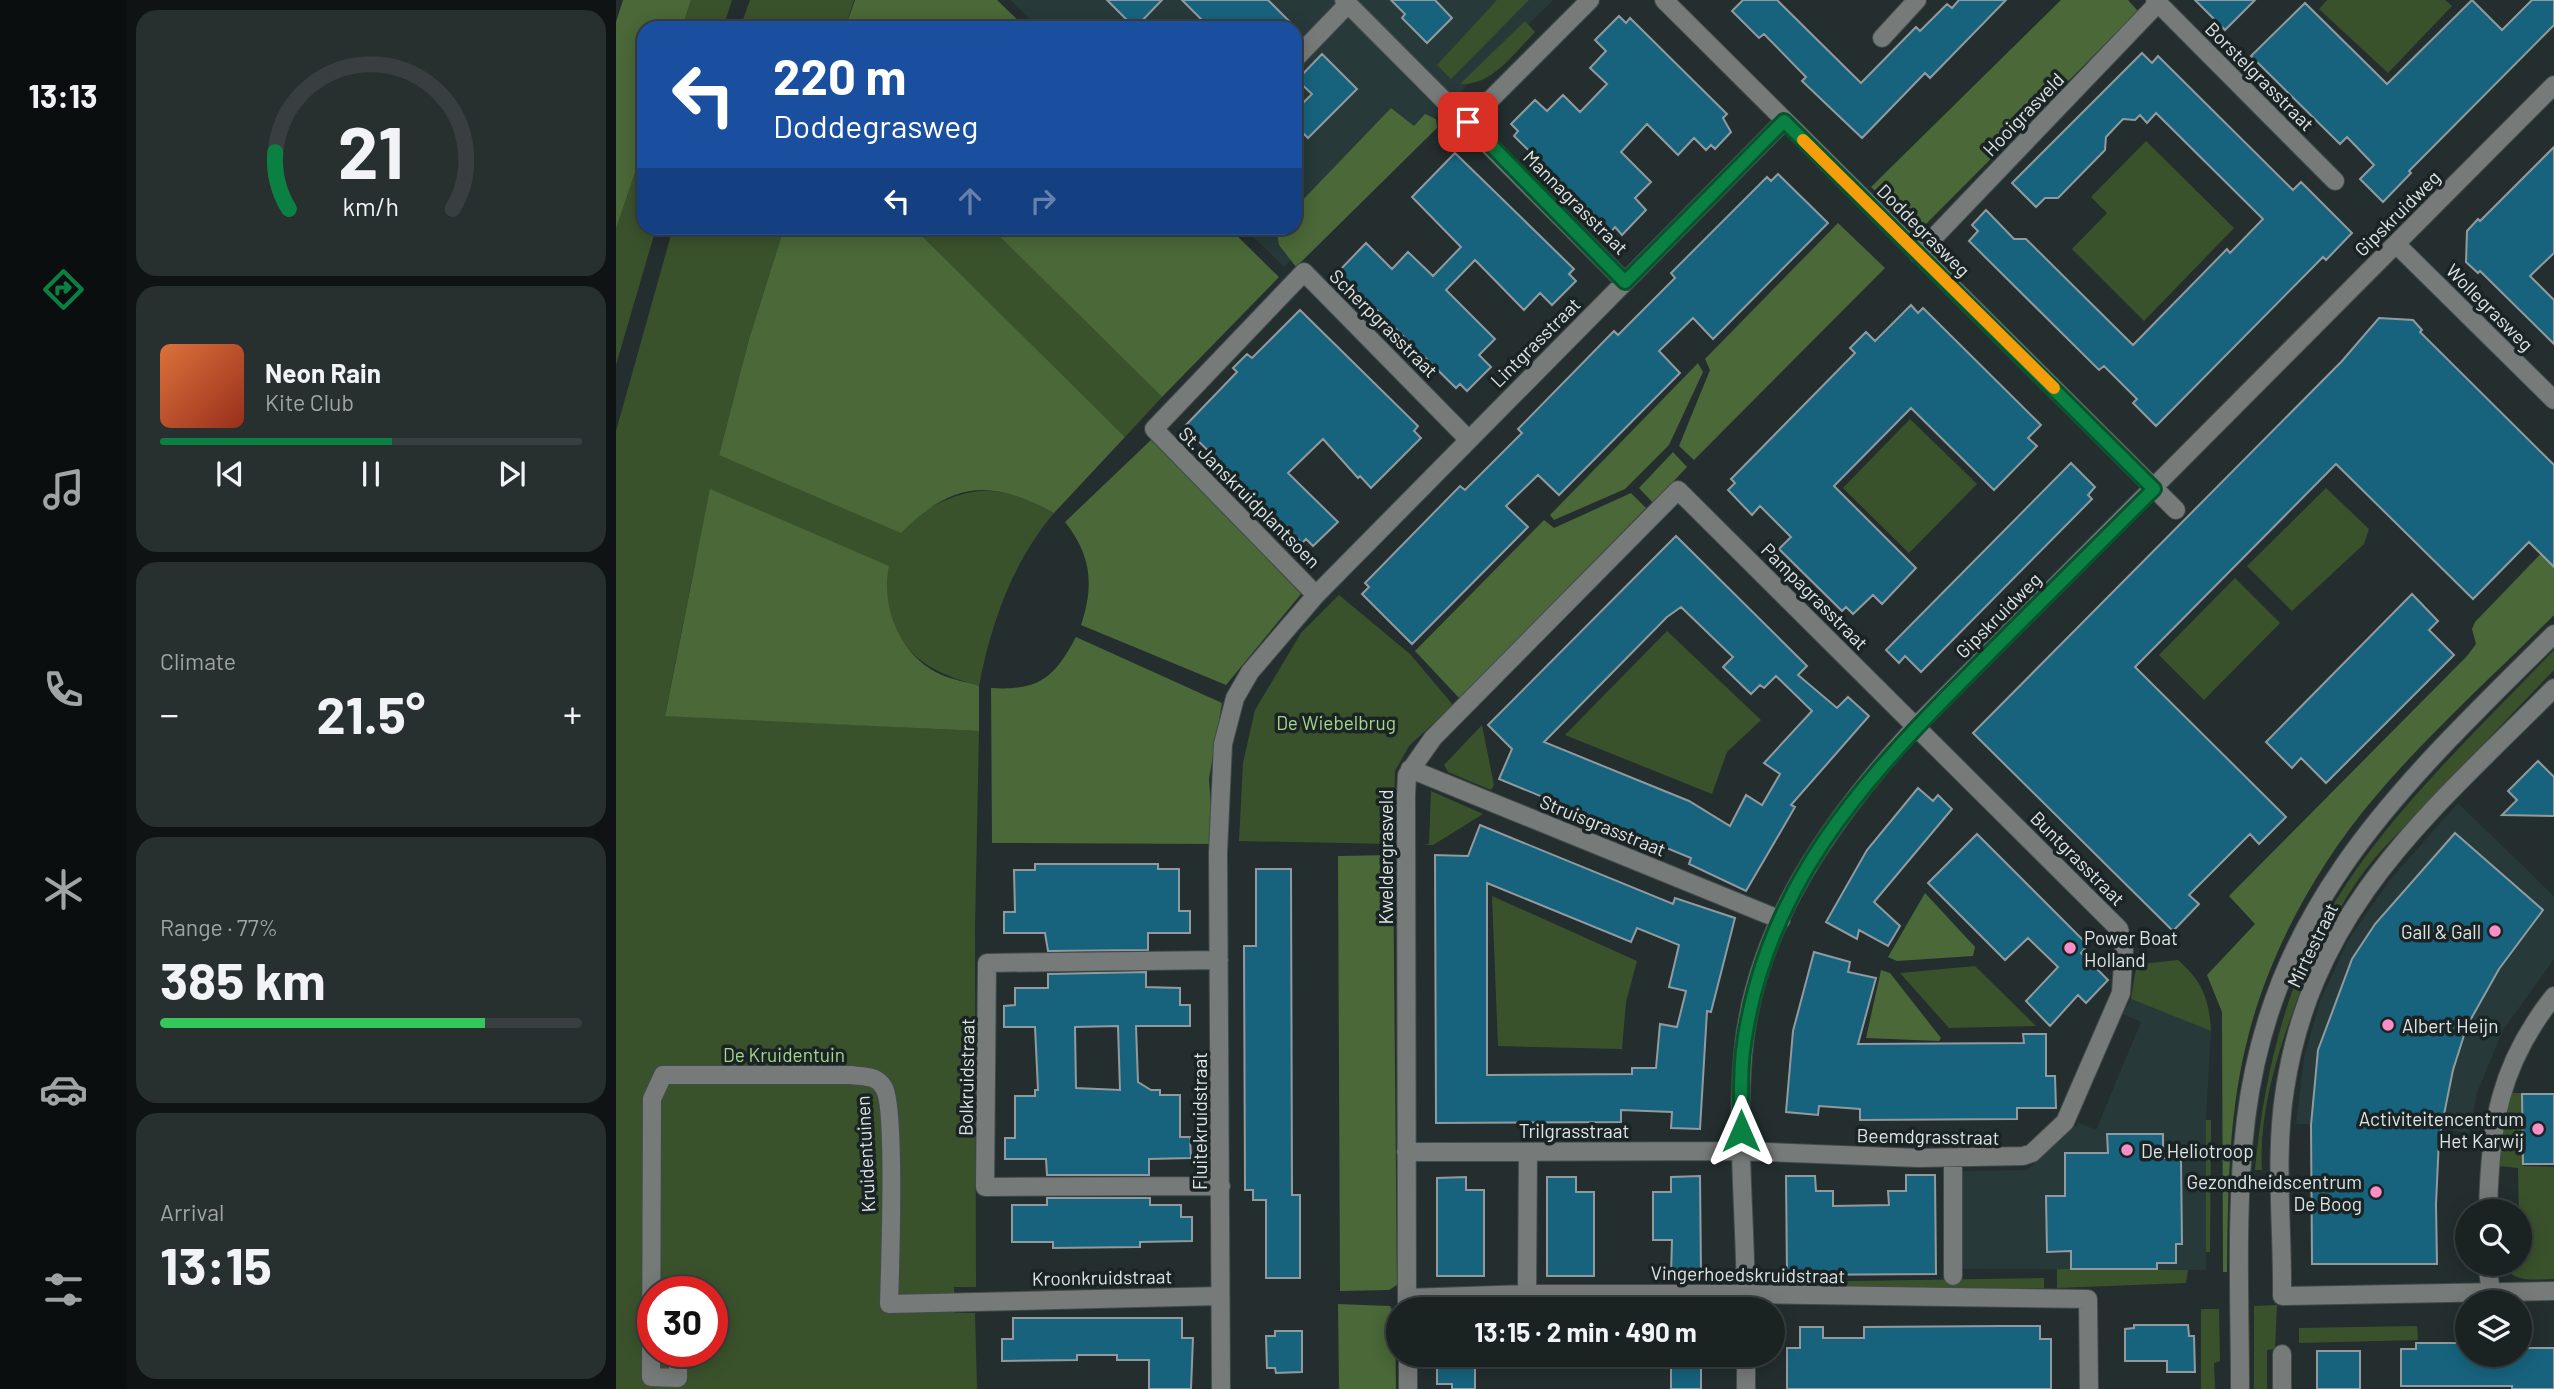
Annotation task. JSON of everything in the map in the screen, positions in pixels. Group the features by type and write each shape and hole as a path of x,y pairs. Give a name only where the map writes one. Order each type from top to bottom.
{"street":[{"path":"1468,122 1590,0"},
{"name":"Doddegrasweg","path":"1664,0 2176,510"},
{"path":"1882,38 1917,0"},
{"name":"Borstelgrasstraat","path":"2157,1 2335,181"},
{"name":"Hooigrasveld","path":"1918,254 2157,1"},
{"path":"1302,51 1346,2"},
{"name":"Mannagrasstraat","path":"1346,2 1625,282"},
{"name":"Gipskruidweg","path":"1746,1297 1743,1052 1763,968 1781,919 1811,857 1842,812 1917,725 2554,85"},
{"name":"Lintgrasstraat","path":"1218,853 1223,744 1235,698 1264,652 1316,594 1784,121"},
{"name":"Wollegrasweg","path":"2396,244 2554,400"},
{"name":"Scherpgrasstraat","path":"1154,429 1304,272 1468,439"},
{"name":"St. Janskruidplantsoen","path":"1154,429 1316,594"},
{"name":"Kweldergrasveld","path":"1407,1297 1406,795 1410,769 1433,738 1678,490 1684,495"},
{"name":"Pampagrasstraat","path":"1684,495 1917,725"},
{"path":"2240,1389 2239,1295 2246,1121 2254,1070 2277,988 2306,923 2332,878 2354,848 2405,787 2554,634"},
{"name":"Mirtestraat","path":"2455,1292 2282,1296 2284,1091 2299,1025 2319,971 2368,884 2416,826 2554,688"},
{"name":"Buntgrasstraat","path":"1917,725 2119,929 2124,949 2121,993 2095,1052"},
{"name":"Struisgrasstraat","path":"1410,769 1781,919"},
{"name":"Fluitekruidstraat","path":"1218,853 1221,1389"},
{"name":"Bolkruidstraat","path":"1219,960 987,962 985,1187 1221,1186"},
{"path":"2488,1199 2490,1146 2502,1090 2524,1038 2554,996"},
{"name":"Beemdgrasstraat","path":"1743,1151 1953,1165 2032,1153 2065,1122 2095,1052"},
{"name":"Kruidentuinen","path":"652,1276 652,1099 663,1075 873,1077 887,1092 890,1304 985,1300"},
{"name":"Trilgrasstraat","path":"1406,1152 1743,1151"},
{"path":"1527,1294 1528,1152"},
{"name":"Beemdgrasstraat","path":"1953,1165 1953,1276"},
{"path":"2532,1291 2554,1291"},
{"name":"Vingerhoedskruidstraat","path":"1491,1297 1527,1294 1621,1297"},
{"name":"Kroonkruidstraat","path":"985,1300 1220,1296"},
{"name":"Vingerhoedskruidstraat","path":"1785,1301 2088,1299 2089,1389"},
{"path":"2282,1354 2282,1389"},
{"name":"Kruidentuinen","path":"651,1367 651,1377 678,1378 678,1367"},
{"path":"1408,1367 1408,1389"},
{"path":"1746,1367 1746,1389"}],"shaded area":[{"path":"1011,0 1553,0 1284,267 1251,235 1302,235 1302,21 1032,21"},
{"path":"2458,803 2554,896 2554,959 2503,1030 2477,1093 2469,1134 2425,1124 2296,1124 2304,1058 2320,1001 2349,939 2389,881"},
{"name":"De Heliotroop","path":"2131,999 2211,1031 2206,1120 2206,1270 1961,1269 1960,1171 2027,1170 2079,1123 2096,1130 2141,1022 2123,1014"}],"green space":[{"path":"623,0 691,0 684,21 637,21 637,167 616,229 616,22"},
{"path":"691,0 732,0 725,21 684,21"},
{"path":"750,0 854,0 847,21 742,21"},
{"path":"855,0 997,0 1019,21 848,21"},
{"path":"1497,0 1529,0 1451,79 1437,65"},
{"path":"2061,0 2128,0 2138,11 1918,232 1871,187"},
{"path":"2327,0 2445,0 2452,6 2388,73 2319,9"},
{"path":"1525,21 1535,32 1502,67 1482,80 1460,84"},
{"path":"1391,108 1414,126 1425,114 1436,119 1437,128 1296,267 1279,245 1277,235 1302,235 1302,201"},
{"path":"2146,141 2234,228 2144,321 2072,249 2107,213 2091,197"},
{"path":"637,167 637,235 654,235 616,365 616,229"},
{"path":"1838,223 1885,268 1694,460 1679,446 1710,370 1705,359"},
{"name":"De Kruidentuin","path":"671,235 782,235 749,339 719,455 922,512 958,496 988,491 1018,497 1054,513 1026,552 1005,595 990,639 979,686 940,672 912,653 894,625 885,584 696,559 665,715 979,731 975,928 976,1287 954,1287 954,1313 975,1313 977,1389 616,1389 616,431"},
{"path":"782,235 921,235 1125,437 1054,513 1011,494 973,490 956,494 938,503 901,533 719,455 749,339"},
{"path":"921,235 998,235 1162,397 1125,437"},
{"path":"998,235 1236,235 1279,277 1162,397"},
{"path":"1698,363 1703,372 1669,445 1625,489 1554,520 1550,515"},
{"path":"1910,419 1977,484 1909,553 1843,488"},
{"path":"1152,439 1301,594 1226,685 1081,625 1088,597 1088,572 1081,547 1065,522"},
{"path":"1673,452 1687,467 1653,503 1639,488"},
{"path":"2326,488 2369,529 2364,544 2292,611 2247,566"},
{"path":"710,489 889,566 888,598 897,630 915,657 928,667 946,677 979,686 979,731 665,716"},
{"path":"1631,493 1646,508 1460,699 1415,651 1544,520 1554,528"},
{"path":"2554,540 2554,615 2440,727 2375,797 2333,852 2280,946 2255,1012 2240,1073 2230,1158 2227,1272 2223,1272 2222,1012 2207,975 2255,924 2229,896 2467,656 2476,644 2472,629 2475,622"},
{"path":"2235,578 2280,623 2204,700 2159,655"},
{"name":"De Wiebelbrug","path":"1339,595 1410,654 1453,705 1409,746 1395,771 1393,844 1239,841 1243,763 1255,710 1301,633"},
{"path":"1667,631 1761,720 1727,752 1712,794 1565,735"},
{"path":"1076,637 1222,703 1209,779 1214,844 992,843 991,688 1021,687 1043,679 1060,663"},
{"path":"2554,650 2554,670 2382,850 2358,880 2335,917 2307,974 2285,1034 2267,1101 2262,1136 2262,1170 2255,1170 2263,1106 2277,1042 2297,980 2324,921 2346,884 2400,813 2461,745"},
{"path":"1482,725 1494,785 1491,790 1448,772 1444,765"},
{"path":"1431,791 1483,814 1433,845 1424,845 1429,844"},
{"path":"1393,855 1397,1285 1389,1290 1340,1291 1338,856"},
{"path":"1925,893 1975,947 1973,956 1897,961 1888,957"},
{"path":"1492,896 1637,961 1626,1002 1622,1049 1498,1046"},
{"path":"2178,960 2193,975 2203,991 2211,1031 2131,999 2136,968 2141,964"},
{"path":"1975,966 2036,1026 1949,1028 1900,973"},
{"path":"1881,970 1890,973 1941,1038 1939,1041 1866,1038"},
{"path":"2509,1093 2522,1093 2523,1166 2554,1167 2554,1279 2532,1280 2514,1276 2532,1276 2532,1199 2519,1199 2518,1168 2499,1166"},
{"path":"2206,1120 2211,1120 2210,1252 2206,1252"},
{"path":"2057,1269 2188,1270 2186,1283 2057,1288"},
{"path":"2044,1278 2044,1288 1785,1289 1786,1282"},
{"path":"1338,1304 1386,1306 1386,1367 1396,1367 1396,1389 1339,1389"},
{"path":"2277,1305 2275,1349 2267,1350 2267,1389 2254,1389 2254,1306"},
{"path":"2201,1309 2219,1309 2220,1361 2214,1363 2215,1389 2201,1389"},
{"path":"2417,1326 2418,1340 2299,1343 2299,1328"}],"building":[{"path":"1107,0 1162,0 1142,21 1128,21"},
{"path":"1182,0 1268,0 1289,21 1203,21"},
{"path":"1391,0 1435,0 1452,18 1427,43 1402,18 1405,14"},
{"path":"1743,0 1777,0 1861,83 1916,27 1920,31 1947,4 1952,8 1959,0 2006,0 1930,78 1925,73 1862,138 1802,81 1806,77 1764,34 1759,38 1732,11"},
{"path":"2195,0 2255,0 2225,30"},
{"path":"2472,0 2502,30 2532,0 2554,0 2554,25 2409,171 2411,173 2383,202 2360,179 2374,165 2347,137 2340,144 2251,56 2305,3 2387,84"},
{"path":"1619,16 1626,23 1630,18 1727,114 1723,118 1731,132 1715,149 1711,145 1706,150 1694,138 1678,155 1647,124 1621,152 1651,182 1635,198 1646,210 1622,235 1615,227 1611,232 1514,136 1518,131 1511,124 1535,100 1547,111 1563,95 1580,112 1607,84 1590,68 1606,51 1595,40"},
{"path":"2142,53 2152,63 2158,56 2293,190 2301,182 2352,233 2326,260 2323,257 2156,426 2133,403 2137,399 2104,366 2099,370 1969,241 1978,231 1972,225 1986,210 2014,239 2026,239 2133,345 2227,249 2230,253 2263,219 2156,113 2147,123 2140,115 2135,120 2123,119 2106,137 2105,150 2058,198 2045,198 2036,207 2012,183"},
{"path":"1322,54 1357,89 1308,138 1302,132 1302,104 1312,94 1302,85 1302,75"},
{"path":"2554,147 2554,253 2530,276 2554,300 2554,344 2480,271 2478,273 2466,262 2467,231"},
{"path":"1455,153 1574,269 1569,274 1576,281 1552,305 1540,293 1524,310 1475,260 1446,290 1495,339 1479,355 1491,367 1467,391 1460,384 1456,388 1338,272 1366,243 1392,269 1408,252 1433,276 1461,247 1412,197"},
{"path":"1778,174 1828,223 1713,339 1693,318 1659,351 1680,373 1559,495 1538,475 1506,506 1528,527 1412,644 1362,594 1369,587 1365,583 1460,486 1465,490 1522,433 1518,429 1614,331 1618,335 1675,278 1671,273 1767,177 1771,181"},
{"path":"1911,305 1918,313 1923,308 2041,425 2028,438 2037,446 1994,490 1911,408 1834,486 1916,568 1882,604 1873,595 1853,614 1846,607 1842,611 1779,549 1791,537 1760,506 1752,515 1728,490 1735,483 1731,479 1855,353 1850,348 1866,332 1875,341"},
{"path":"1300,310 1418,426 1414,431 1421,438 1371,488 1360,476 1358,478 1323,439 1288,473 1338,522 1313,546 1306,539 1302,543 1184,427 1237,372 1233,368 1247,354 1252,358"},
{"path":"2379,318 2413,320 2422,330 2420,332 2554,465 2554,567 2529,542 2473,599 2336,464 2135,667 2286,817 2259,844 2250,834 2189,895 2199,904 2173,931 1973,733 2342,361"},
{"path":"2071,463 2095,487 2088,495 2092,499 1921,672 1905,656 1899,663 1886,650"},
{"path":"1676,536 1807,666 1798,675 1837,708 1848,697 1869,716 1791,805 1795,807 1746,891 1689,864 1691,858 1499,779 1512,749 1488,725","holes":["1681,607 1733,657 1723,667 1751,694 1760,685 1764,688 1776,676 1812,711 1764,763 1780,774 1762,805 1746,795 1730,826 1689,801 1544,742 1667,617"]},
{"path":"2412,594 2438,621 2429,630 2454,655 2326,783 2301,758 2292,768 2266,742"},
{"path":"2538,761 2554,777 2554,816 2502,815 2517,800 2508,791"},
{"path":"1918,788 1933,801 1938,795 1952,809 1874,902 1900,926 1888,946 1859,930 1857,939 1826,922 1867,850"},
{"path":"1480,825 1673,904 1675,898 1735,918 1711,1012 1707,1011 1700,1129 1671,1128 1672,1112 1621,1110 1621,1122 1436,1123 1435,855 1468,856","holes":["1487,883 1631,942 1637,928 1679,945 1669,987 1686,991 1677,1027 1660,1024 1656,1068 1632,1068 1632,1074 1487,1075"]},
{"path":"2455,833 2543,910 2499,969 2467,1026 2453,1070 2439,1139 2437,1264 2312,1264 2311,1125 2318,1050 2352,959 2375,924"},
{"path":"1977,834 2088,945 2081,953 2108,980 2086,1003 2078,995 2050,1026 2026,1001 2058,967 2028,938 2005,960 1928,883"},
{"path":"1035,864 1158,864 1158,869 1179,869 1179,911 1190,911 1190,933 1148,933 1148,950 1048,951 1045,933 1004,933 1004,912 1015,912 1014,870 1035,870"},
{"path":"1256,869 1291,869 1292,1195 1300,1195 1300,1278 1266,1278 1266,1200 1253,1200 1253,1190 1245,1190 1244,946 1256,946"},
{"path":"1814,952 1850,962 1848,972 1876,978 1858,1044 2024,1043 2023,1034 2046,1034 2046,1076 2055,1076 2056,1108 2017,1108 2017,1119 1860,1120 1860,1109 1819,1106 1818,1115 1786,1112 1793,1031"},
{"path":"1146,972 1146,987 1180,988 1180,1005 1190,1005 1190,1026 1136,1026 1138,1082 1151,1090 1160,1090 1160,1095 1180,1095 1180,1137 1190,1137 1191,1158 1149,1159 1149,1175 1047,1175 1046,1159 1005,1159 1005,1138 1015,1138 1015,1096 1035,1096 1035,1090 1038,1090 1035,1027 1004,1027 1004,1006 1015,1005 1015,988 1048,988 1048,974","holes":["1118,1026 1120,1090 1076,1088 1075,1027"]},
{"name":"Activiteitencentrum Het Karwij","path":"2522,1094 2554,1094 2554,1164 2523,1164"},
{"path":"2107,1134 2163,1134 2163,1158 2181,1158 2182,1244 2176,1244 2176,1263 2157,1263 2157,1269 2071,1269 2071,1251 2047,1252 2046,1196 2065,1196 2065,1153 2108,1153"},
{"path":"1906,1175 1935,1175 1936,1274 1787,1275 1786,1176 1815,1176 1816,1191 1833,1191 1833,1206 1889,1205 1888,1191 1906,1191"},
{"path":"1700,1176 1701,1275 1671,1275 1672,1240 1653,1240 1653,1192 1671,1192 1671,1177"},
{"path":"1466,1177 1466,1190 1484,1190 1484,1276 1437,1276 1437,1178"},
{"path":"1547,1177 1576,1177 1576,1192 1594,1192 1594,1276 1547,1276"},
{"path":"1047,1198 1150,1198 1150,1205 1181,1205 1181,1217 1192,1217 1192,1241 1140,1242 1140,1247 1053,1248 1053,1242 1012,1242 1012,1205 1047,1205"},
{"path":"1013,1318 1182,1318 1182,1338 1193,1338 1191,1389 1149,1389 1149,1360 1117,1360 1117,1355 1077,1355 1077,1360 1002,1361 1002,1339 1013,1339"},
{"path":"2134,1325 2188,1325 2189,1336 2194,1336 2195,1372 2167,1372 2167,1361 2125,1361 2125,1329 2134,1328"},
{"path":"2040,1326 2040,1339 2051,1339 2051,1389 1787,1389 1787,1348 1800,1348 1800,1327 1823,1327 1823,1338 1864,1338 1864,1327"},
{"path":"1275,1331 1302,1331 1302,1372 1276,1373 1275,1368 1267,1368 1266,1336 1275,1336"},
{"path":"2416,1343 2455,1343 2455,1367 2532,1367 2532,1348 2554,1348 2554,1389 2512,1389 2512,1386 2401,1386 2401,1349 2416,1349"},
{"path":"2317,1351 2360,1351 2360,1389 2317,1389"},
{"path":"1437,1367 1475,1367 1475,1389 1452,1389 1452,1384 1437,1384"},
{"path":"1671,1367 1701,1367 1701,1389 1671,1389"}],"slow traffic":[{"path":"1803,140 2054,388"}],"place":[{"name":"Gall & Gall","path":"2495,931"},
{"name":"Power Boat Holland","path":"2070,948"},
{"name":"Albert Heijn","path":"2388,1025"},
{"name":"Activiteitencentrum Het Karwij","path":"2538,1129"},
{"name":"De Heliotroop","path":"2127,1150"},
{"name":"Gezondheidscentrum De Boog","path":"2376,1192"}],"route":[{"path":"1468,122 1625,282 1784,121 2154,489 1917,725 1842,812 1811,857 1768,950 1750,1015 1743,1052 1741,1131"}]}
